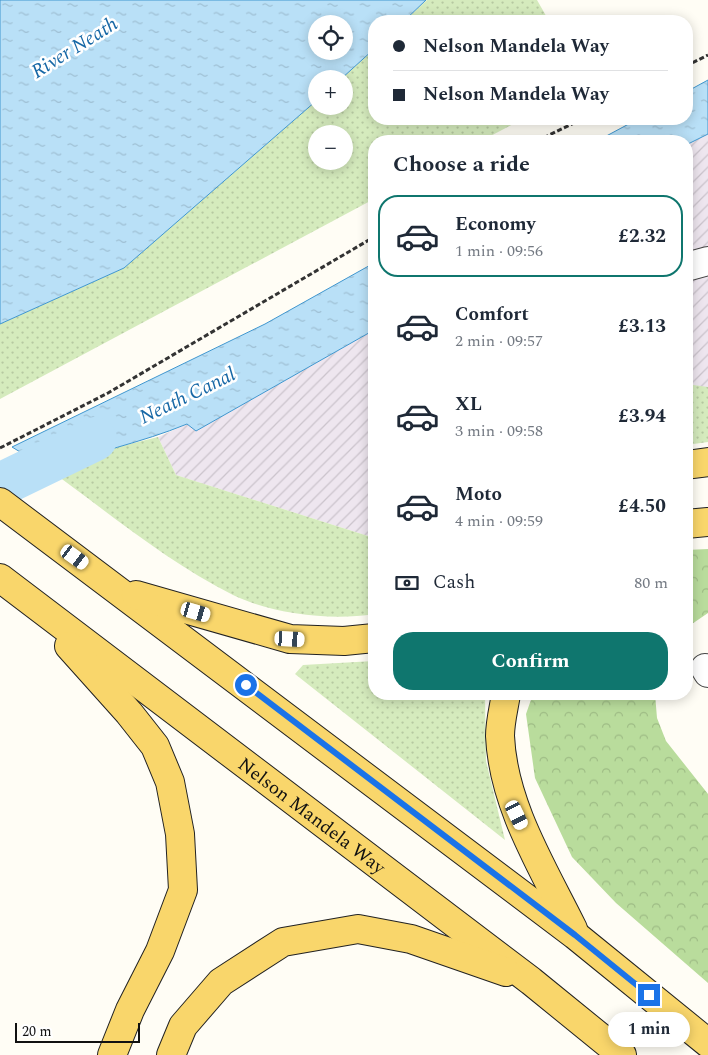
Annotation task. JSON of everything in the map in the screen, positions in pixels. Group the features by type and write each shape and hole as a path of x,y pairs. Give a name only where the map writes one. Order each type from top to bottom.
{"main road":[{"path":"693,464 708,462"},
{"path":"0,502 120,590 575,935 708,1043"},
{"path":"693,523 708,522"},
{"name":"Nelson Mandela Way","path":"0,578 531,981 622,1055"},
{"path":"120,590 290,639 344,641 368,639"},
{"path":"22,595 129,712 155,746 170,782 180,834 183,890 160,951 130,1010 112,1055"},
{"path":"505,700 500,734 504,770 517,815 575,935"},
{"path":"171,1055 183,1026 221,982 283,942 358,928 411,939 531,981"}],"lane":[{"path":"693,265 708,261"}],"path":[{"path":"693,62 708,55"},
{"path":"550,135 570,125"},
{"path":"0,448 108,393 368,241"}],"shaded area":[{"path":"708,134 708,399 693,399 693,142"},
{"path":"368,333 368,536 176,475 158,437 187,424 196,431"}],"green space":[{"path":"427,0 537,0 546,15 411,15"},
{"path":"368,54 368,125 512,125 492,135 368,135 368,202 0,399 0,324 124,268 308,108 308,115 353,115 353,70 351,70"},
{"path":"693,385 708,387 708,442 693,444"},
{"path":"158,437 176,475 368,536 368,615 339,617 283,611 248,602 209,582 138,536 48,469 86,455"},
{"path":"708,549 708,613 693,623 693,550"},
{"path":"368,661 368,700 485,700 486,761 505,840 295,674 303,665"},
{"path":"531,700 656,700 657,718 666,741 708,794 708,983 616,903 572,857 535,778 526,714"}],"water":[{"name":"River Neath","path":"0,0 426,0 410,15 368,15 368,54 351,70 308,70 308,108 124,268 0,324"},
{"path":"708,80 708,134 693,142 693,135 608,135 627,125 693,125 693,88"},
{"path":"368,266 368,333 196,431 187,424 152,437 48,469 12,447 265,324"}],"waterway":[{"name":"Neath Canal","path":"0,485 95,439"}],"route":[{"path":"246,685 575,935 649,995"}]}
